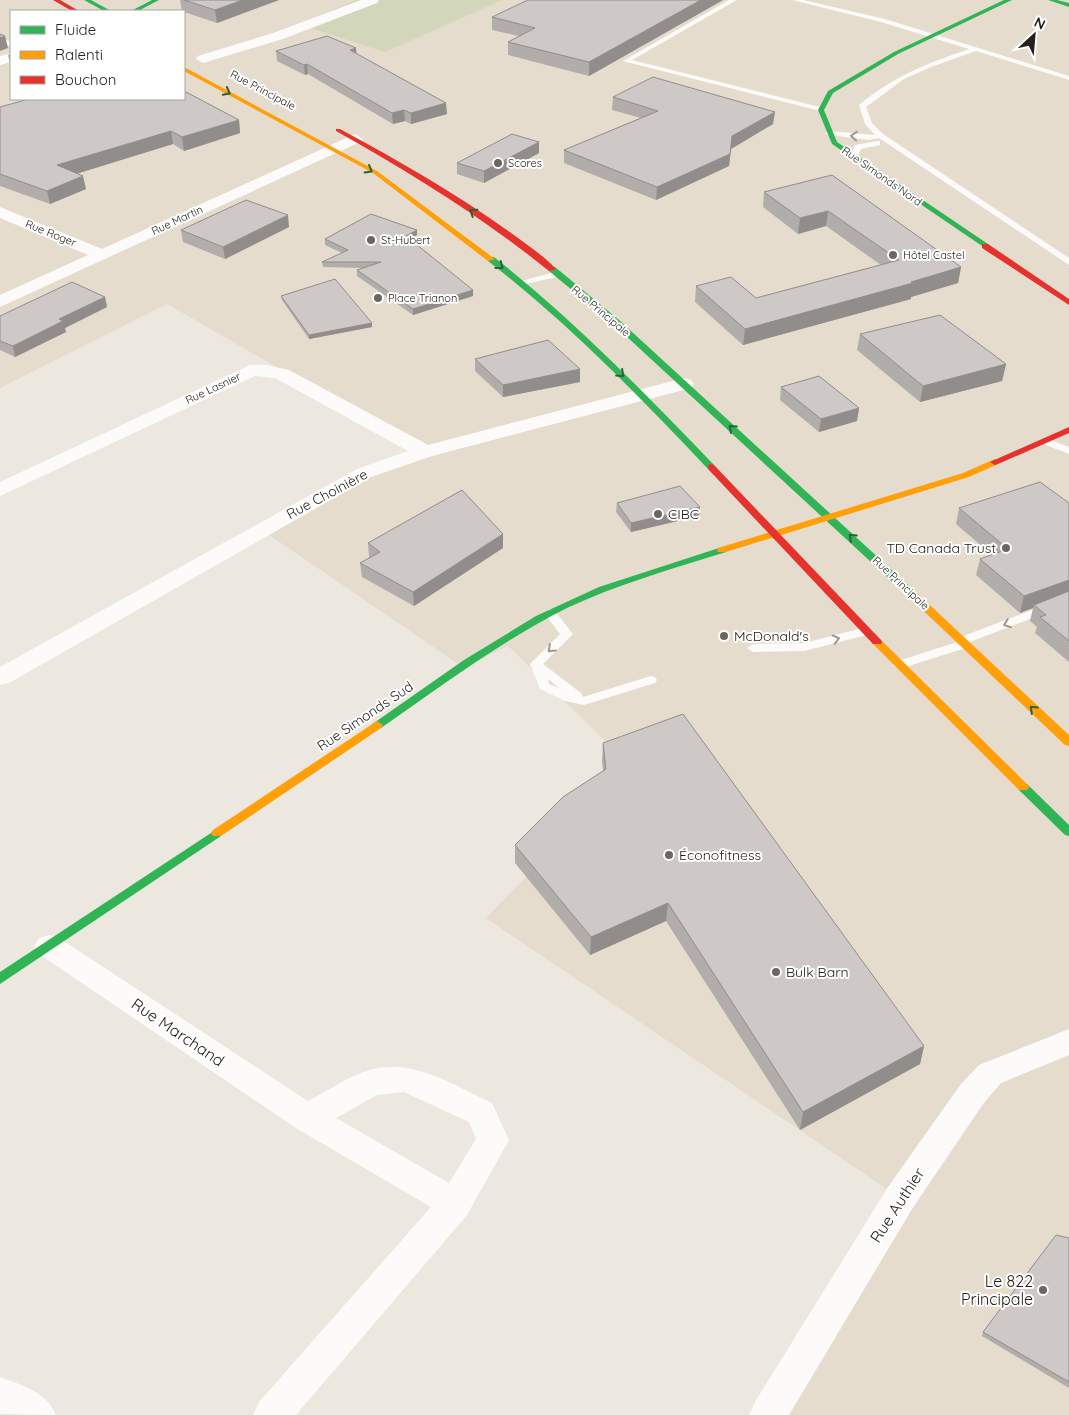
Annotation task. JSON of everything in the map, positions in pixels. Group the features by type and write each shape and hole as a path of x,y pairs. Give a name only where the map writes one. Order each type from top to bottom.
{"main road":[{"path":"56,0 74,10"},
{"path":"87,0 106,10"},
{"path":"136,10 156,0"},
{"path":"821,110 830,92 930,35 1009,0"},
{"path":"1051,0 1069,5"},
{"name":"Rue Principale","path":"190,53 219,67"},
{"name":"Rue Principale","path":"185,70 375,172 522,282 644,396 899,665 1069,832"},
{"name":"Rue Simonds Nord","path":"821,110 834,143 853,158 1069,303"},
{"name":"Rue Principale","path":"329,125 395,161 523,245 616,322 831,518 1069,742"},
{"path":"775,534 966,475 1069,430"},
{"name":"Rue Simonds Sud","path":"0,979 519,629 617,583 775,534"}],"street":[{"path":"202,59 278,36 373,0"},
{"name":"Rue Martin","path":"0,302 355,139"},
{"name":"Rue Roger","path":"0,212 103,255"},
{"name":"Rue Lasnier","path":"0,490 250,371 267,369 282,374 425,452"},
{"name":"Rue Choinière","path":"0,677 364,472 425,452 684,384"},
{"name":"Rue Marchand","path":"49,946 307,1118 455,1204"},
{"name":"Rue Authier","path":"768,1415 900,1198 972,1094 990,1074 1069,1042"},
{"path":"272,1415 455,1204 493,1140 481,1113 406,1079 372,1082 307,1118"},
{"path":"0,1395 30,1409 38,1415"}],"lane":[{"path":"734,0 626,61 821,110"},
{"path":"795,0 883,20 1069,78"},
{"path":"975,49 913,70 880,90 862,107 869,124 880,136 1069,262"},
{"path":"829,133 863,137 880,136"},
{"path":"853,158 858,147 869,143 889,142"},
{"path":"522,282 558,274"},
{"path":"1045,441 1069,451"},
{"path":"899,665 964,642 1069,600"},
{"path":"550,613 567,634 536,664 584,702 651,680"},
{"path":"753,648 804,647 866,631"}],"shaded area":[{"path":"0,0 1069,0 1069,1415 768,1415 900,1198 486,918 633,768 508,646 464,668 262,530 364,473 424,452 167,304 0,388"}],"green space":[{"path":"357,0 502,0 385,52 298,24"}],"building":[{"path":"184,0 243,0 215,10"},
{"path":"528,0 701,0 589,62 508,42 535,28 492,17"},
{"path":"327,36 356,48 350,50 446,103 411,113 404,110 392,113 307,64 304,65 276,51"},
{"path":"653,77 775,112 732,136 730,154 657,187 564,150 658,111 613,97"},
{"path":"185,92 239,120 182,137 171,131 57,165 83,176 47,191 0,174 0,107 25,100 185,100"},
{"path":"512,134 539,142 484,171 457,163"},
{"path":"832,175 961,267 911,282 913,283 745,329 696,286 731,277 756,298 899,260 828,211 800,218 764,192"},
{"path":"246,200 288,215 223,247 181,230"},
{"path":"371,214 417,230 406,236 473,290 413,309 357,270 381,262 322,262 348,250 325,239"},
{"path":"335,279 372,323 309,335 281,296"},
{"path":"72,282 105,297 59,319 63,321 13,346 0,341 0,316"},
{"path":"940,315 1006,364 923,386 860,334"},
{"path":"548,340 580,369 503,385 475,359"},
{"path":"819,376 859,408 821,419 781,387"},
{"path":"1040,482 1069,503 1069,580 1024,596 980,559 1008,549 959,508"},
{"path":"680,486 700,507 631,523 617,503"},
{"path":"462,490 503,534 413,592 360,563 380,552 368,543"},
{"path":"1069,591 1069,641 1040,617 1046,615 1034,605"},
{"path":"683,714 924,1046 803,1112 668,903 591,937 515,845 563,797 606,769 603,743"},
{"name":"Le 822 Principale","path":"1056,1235 1069,1238 1069,1382 983,1332"}],"traffic: fast":[{"path":"87,0 106,10"},
{"path":"136,10 156,0"},
{"path":"985,246 834,143 821,110 830,92 896,53 1009,0"},
{"path":"1051,0 1069,5"},
{"path":"491,259 521,282 578,332 711,467"},
{"path":"552,269 616,322 914,596"},
{"path":"377,725 491,647 564,606 602,589 722,550"},
{"path":"1023,787 1069,832"},
{"path":"0,979 217,833"}],"traffic: slow":[{"path":"185,70 375,172 491,259"},
{"path":"722,550 966,475 995,462"},
{"path":"914,596 1069,742"},
{"path":"877,642 1023,787"},
{"path":"217,833 377,725"}],"traffic: jam":[{"path":"56,0 74,10"},
{"path":"338,130 448,194 502,230 552,269"},
{"path":"985,246 1069,303"},
{"path":"995,462 1069,430"},
{"path":"711,467 877,642"}],"place":[{"name":"Scores","path":"498,163"},
{"name":"St-Hubert","path":"371,240"},
{"name":"Hôtel Castel","path":"893,255"},
{"name":"Place Trianon","path":"378,298"},
{"name":"CIBC","path":"658,514"},
{"name":"TD Canada Trust","path":"1006,548"},
{"name":"McDonald's","path":"724,636"},
{"name":"Éconofitness","path":"669,855"},
{"name":"Bulk Barn","path":"776,972"},
{"name":"Le 822 Principale","path":"1043,1290"}]}
